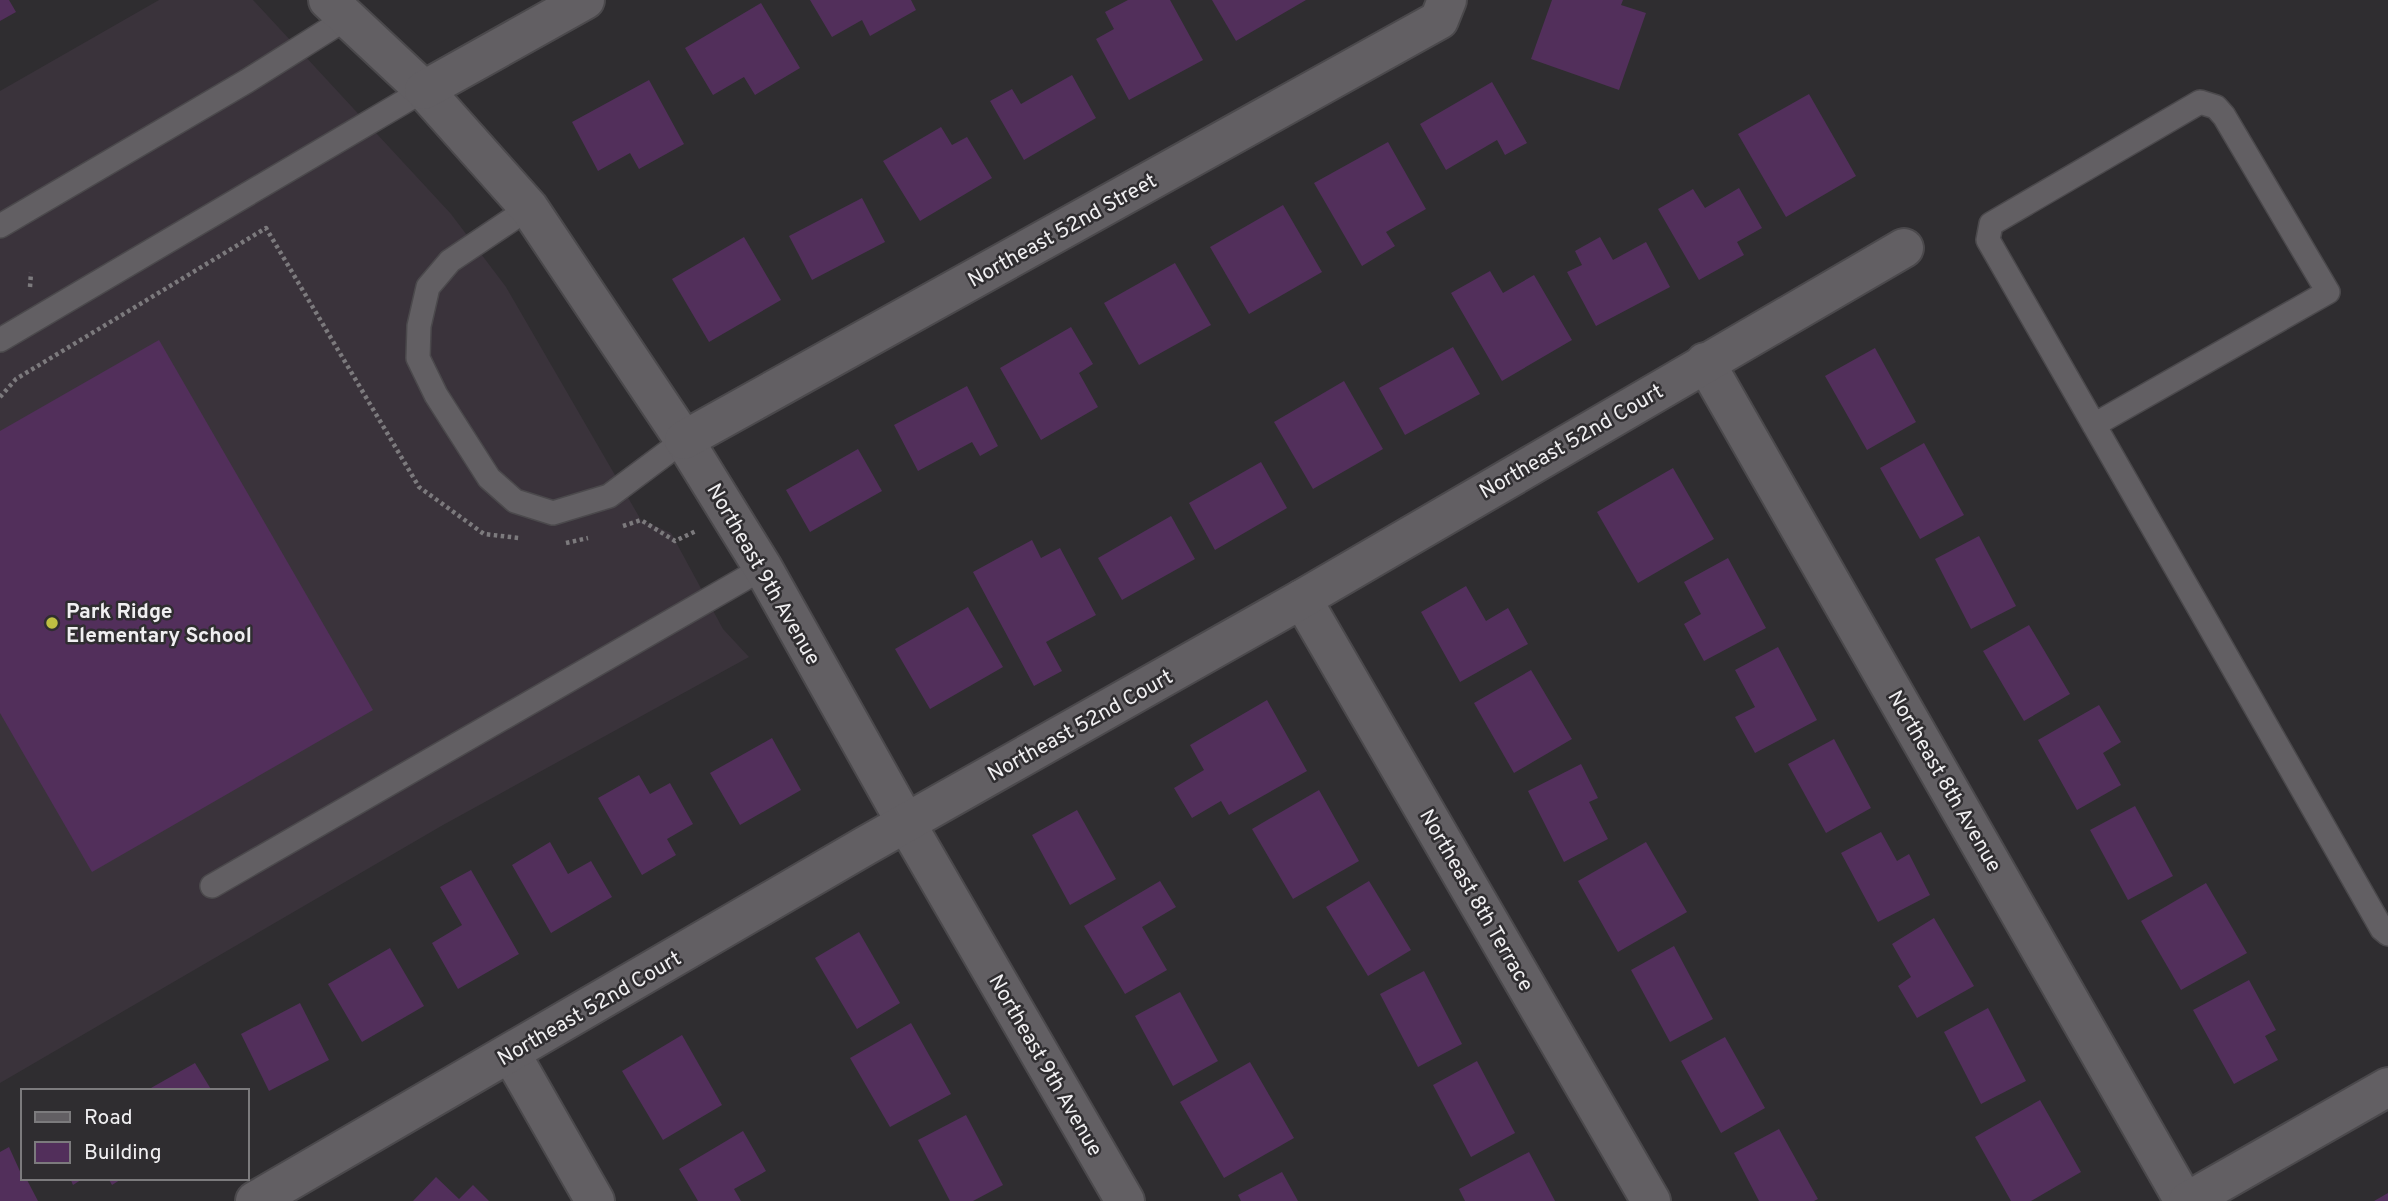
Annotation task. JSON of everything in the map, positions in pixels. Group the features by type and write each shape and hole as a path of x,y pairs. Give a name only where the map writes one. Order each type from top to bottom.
{"street":[{"path":"424,90 585,0"},
{"name":"Northeast 9th Avenue","path":"337,9 424,90 529,208 684,440 763,568 906,823 1125,1201"},
{"name":"Northeast 52nd Street","path":"684,440 1443,10"},
{"name":"Northeast 52nd Court","path":"255,1201 906,823 1302,599 1904,248"},
{"name":"Northeast 8th Avenue","path":"1705,362 2186,1201"},
{"name":"Northeast 8th Terrace","path":"1302,599 1651,1201"},
{"path":"511,1054 595,1201"},
{"path":"2186,1201 2388,1087"}],"lane":[{"path":"0,226 247,81 337,9"},
{"path":"0,340 424,90"},
{"path":"2094,425 2328,292 2255,166 2216,107 2200,102 1991,224 1988,240 2094,425 2388,934"},
{"path":"529,208 450,261 428,287 419,326 418,358 436,395 489,478 515,501 554,513 609,496 684,440"},
{"path":"212,886 763,568"}],"path":[{"path":"0,397 16,379 266,228 419,487 484,534 522,538"},
{"path":"618,528 641,520 675,541 706,526"},
{"path":"560,542 572,543 595,536"}],"shaded area":[{"path":"159,0 253,0 451,214 506,287 641,520 671,533 723,629 749,657 443,825 0,1083 0,91"}],"building":[{"path":"0,0 9,0 16,12 0,21"},
{"path":"810,0 911,0 916,10 870,36 862,20 832,37"},
{"path":"1128,0 1170,0 1203,60 1129,100 1096,39 1114,29 1105,12"},
{"path":"1212,0 1306,0 1236,41"},
{"path":"1552,0 1623,0 1621,5 1646,13 1619,90 1531,59"},
{"path":"761,3 800,68 755,95 744,77 713,95 685,48"},
{"path":"1072,75 1096,118 1024,160 990,101 1012,89 1021,104"},
{"path":"649,80 684,144 639,169 630,153 598,171 572,122"},
{"path":"1492,82 1527,143 1505,155 1497,140 1446,170 1420,124"},
{"path":"1809,94 1856,176 1786,217 1738,134"},
{"path":"941,127 952,145 967,137 992,178 920,221 883,161"},
{"path":"1388,142 1426,209 1386,232 1395,246 1362,266 1314,183"},
{"path":"1739,188 1762,228 1737,242 1744,255 1699,280 1658,209 1693,189 1705,208"},
{"path":"862,198 885,242 812,280 789,236"},
{"path":"1283,205 1322,272 1249,314 1210,247"},
{"path":"744,237 781,300 709,342 672,279"},
{"path":"1600,237 1613,260 1646,242 1670,287 1596,326 1567,272 1582,265 1575,251"},
{"path":"1175,263 1211,325 1139,365 1104,303"},
{"path":"1490,271 1503,293 1534,275 1572,340 1502,381 1451,293"},
{"path":"1071,327 1093,364 1079,373 1098,407 1041,440 1000,368"},
{"path":"159,340 373,710 92,872 0,713 0,431"},
{"path":"1453,347 1480,394 1405,435 1379,388"},
{"path":"1875,348 1916,422 1867,450 1825,376"},
{"path":"1344,381 1383,449 1313,489 1274,422"},
{"path":"967,386 998,446 980,456 972,442 918,471 894,425"},
{"path":"1924,443 1964,515 1920,539 1880,468"},
{"path":"858,449 882,491 810,532 786,490"},
{"path":"1261,462 1287,508 1215,550 1189,503"},
{"path":"1673,468 1714,539 1638,583 1597,512"},
{"path":"1171,516 1195,559 1122,600 1098,558"},
{"path":"1979,536 2016,606 1971,629 1935,559"},
{"path":"1032,540 1041,558 1060,548 1096,615 1046,642 1062,671 1034,686 973,572"},
{"path":"1728,558 1766,628 1704,661 1684,624 1701,614 1684,582"},
{"path":"1466,586 1486,621 1508,608 1528,644 1460,682 1421,612"},
{"path":"968,607 1003,667 930,709 895,649"},
{"path":"2029,625 2070,694 2024,721 1983,651"},
{"path":"1778,647 1817,720 1755,753 1735,717 1755,707 1735,670"},
{"path":"1531,670 1572,739 1514,773 1474,703"},
{"path":"1267,700 1307,771 1229,815 1221,801 1192,818 1174,788 1204,770 1190,745"},
{"path":"2099,705 2121,742 2103,753 2121,785 2077,810 2038,740"},
{"path":"772,738 801,790 740,825 710,773"},
{"path":"1834,739 1871,808 1826,833 1788,764"},
{"path":"1581,764 1598,798 1589,802 1608,839 1564,862 1528,791"},
{"path":"639,775 650,794 670,783 693,824 667,839 676,855 642,875 598,798"},
{"path":"1319,790 1359,861 1293,899 1252,829"},
{"path":"2135,806 2173,876 2128,900 2090,830"},
{"path":"1077,810 1116,879 1070,905 1032,835"},
{"path":"1881,832 1897,861 1909,854 1930,895 1878,922 1841,853"},
{"path":"550,842 568,874 591,861 612,897 551,933 512,865"},
{"path":"1646,842 1687,912 1618,952 1578,881"},
{"path":"471,870 519,954 458,989 432,943 462,925 440,887"},
{"path":"1160,881 1176,907 1142,927 1167,970 1125,994 1084,926"},
{"path":"1369,881 1411,950 1368,976 1326,907"},
{"path":"2206,883 2247,953 2181,990 2141,921"},
{"path":"1934,918 1974,986 1917,1018 1898,986 1911,977 1892,944"},
{"path":"859,932 900,1003 857,1029 815,958"},
{"path":"1674,946 1713,1019 1670,1042 1631,970"},
{"path":"390,948 424,1006 362,1042 328,984"},
{"path":"1424,971 1462,1044 1418,1067 1380,994"},
{"path":"2249,980 2276,1030 2265,1036 2278,1060 2234,1084 2193,1010"},
{"path":"1180,992 1218,1061 1173,1086 1135,1016"},
{"path":"300,1003 329,1060 269,1091 241,1034"},
{"path":"1988,1008 2026,1081 1981,1104 1944,1032"},
{"path":"911,1023 951,1094 890,1127 850,1058"},
{"path":"682,1035 722,1105 663,1140 622,1071"},
{"path":"1725,1037 1765,1108 1721,1133 1681,1061"},
{"path":"1477,1061 1515,1133 1471,1157 1433,1085"},
{"path":"1250,1062 1294,1138 1224,1178 1180,1102"},
{"path":"195,1063 211,1089 152,1089"},
{"path":"2040,1100 2081,1172 2031,1201 2011,1201 1975,1137"},
{"path":"966,1115 1003,1185 973,1201 950,1201 918,1140"},
{"path":"1779,1129 1818,1199 1759,1201 1734,1153"},
{"path":"743,1131 766,1171 734,1189 741,1201 698,1201 679,1169"},
{"path":"9,1147 21,1174 21,1180 27,1180 38,1201 0,1201 0,1152"},
{"path":"1529,1152 1555,1201 1465,1201 1459,1189"},
{"path":"1282,1172 1298,1201 1241,1201 1238,1195"},
{"path":"436,1177 459,1199 473,1185 489,1201 413,1201"},
{"path":"2388,1193 2388,1201 2374,1201"}],"place":[{"name":"Park Ridge Elementary School","path":"52,623"}]}
